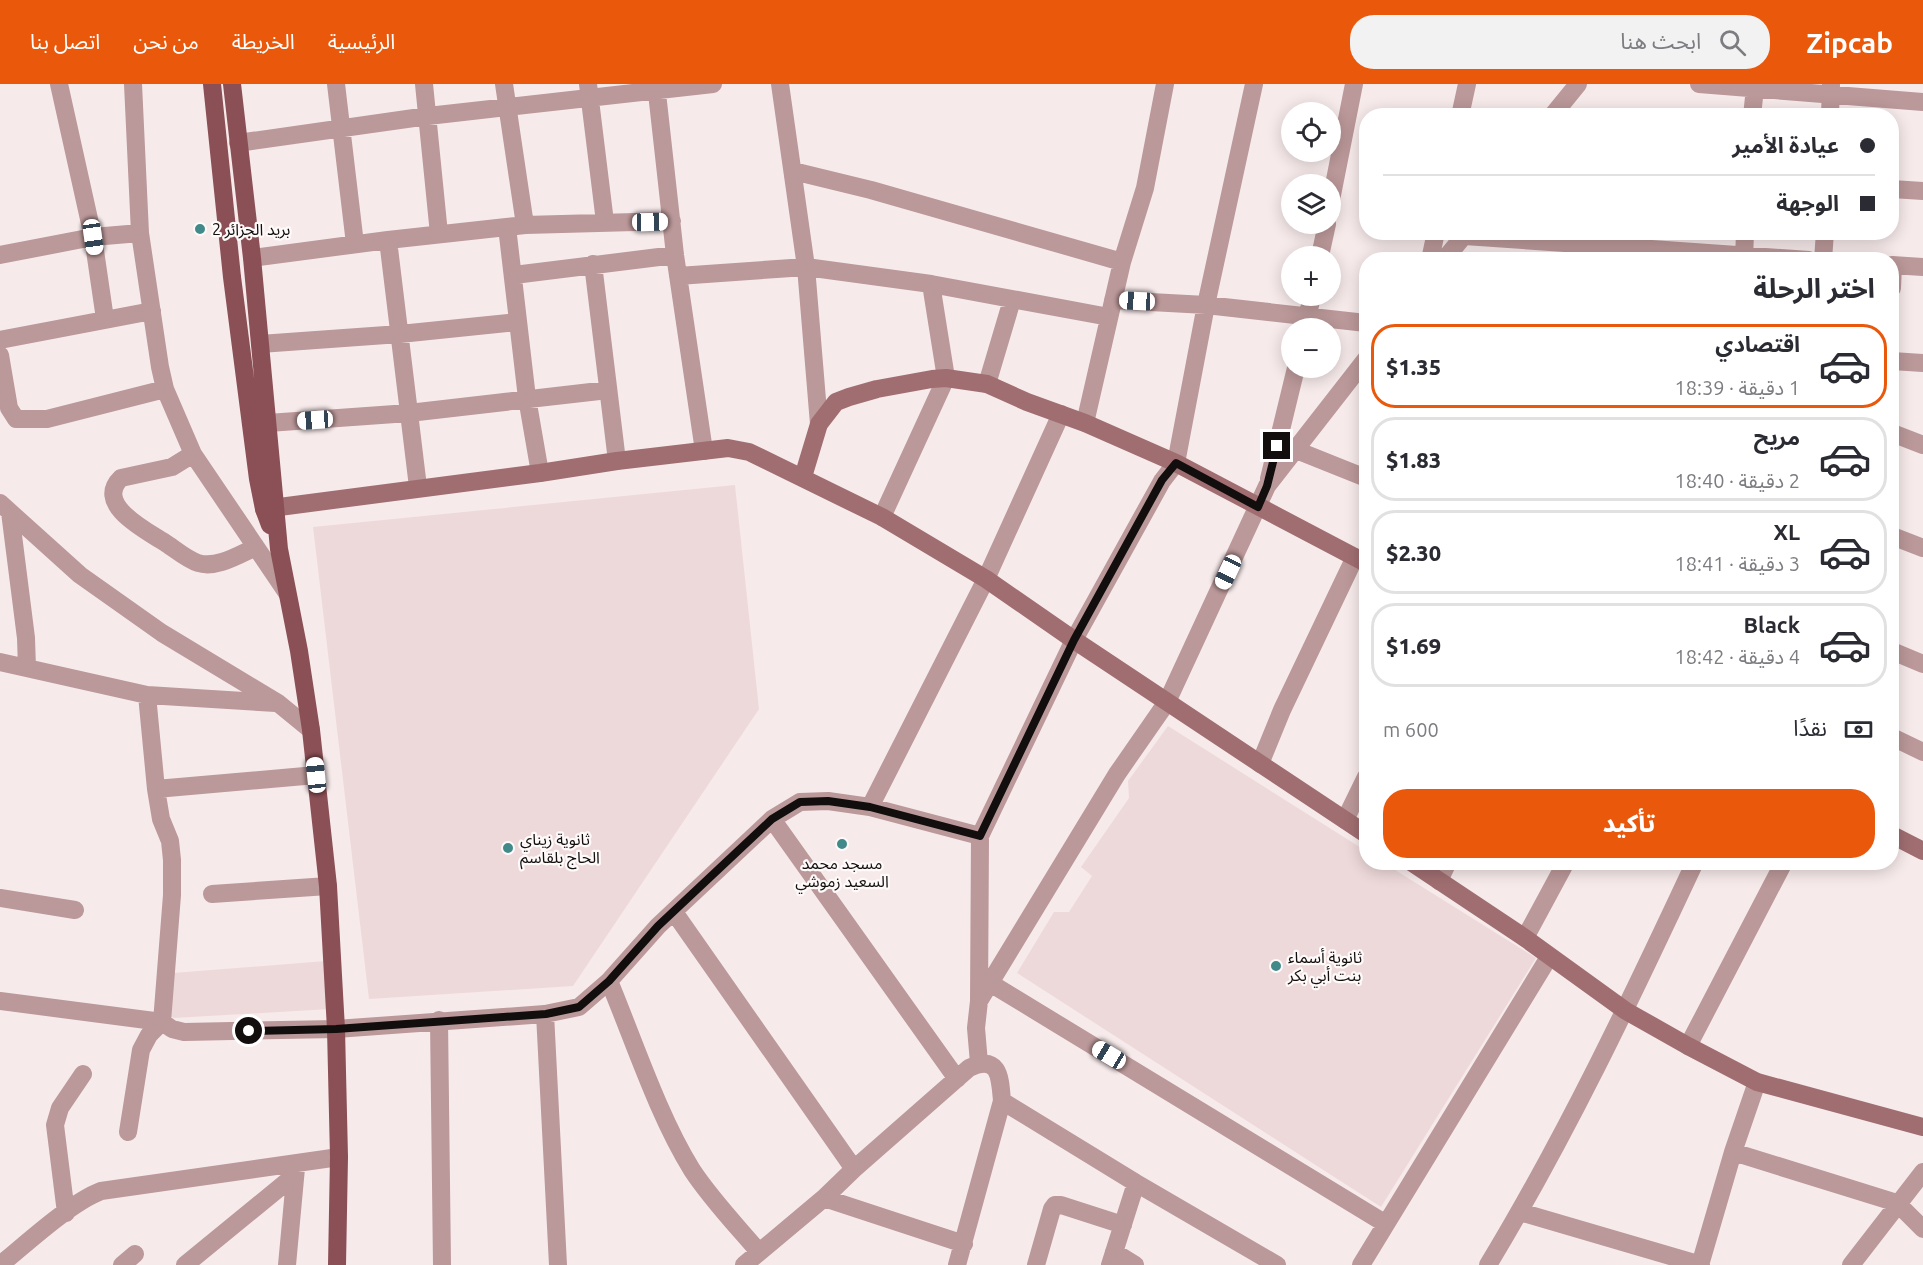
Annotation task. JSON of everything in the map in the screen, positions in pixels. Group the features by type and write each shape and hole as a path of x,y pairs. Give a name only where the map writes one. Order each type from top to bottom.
{"main road":[{"path":"212,84 232,277 258,479 270,508 279,549 312,730 328,886 336,1029 339,1157 337,1265"},
{"path":"232,84 268,423 270,508"}],"street":[{"path":"59,84 93,237 105,319"},
{"path":"133,84 140,233 165,390 193,454 287,593"},
{"path":"336,84 355,244"},
{"path":"424,84 439,234"},
{"path":"504,84 516,226 514,276 518,322 526,398 540,473"},
{"path":"238,143 428,116 506,109 588,91 713,84"},
{"path":"780,84 806,267 819,424"},
{"path":"1085,423 1122,262 1144,188 1165,84"},
{"path":"980,1063 976,1028 979,1001 980,836 1074,640 1162,480 1176,463 1206,304 1254,84"},
{"path":"1336,174 1354,84"},
{"path":"1462,108 1467,84"},
{"path":"1558,108 1578,84"},
{"path":"1698,84 1831,90 1923,102"},
{"path":"657,87 675,255 704,451"},
{"path":"1753,108 1755,88"},
{"path":"1830,108 1831,90"},
{"path":"588,91 605,222"},
{"path":"793,171 871,190 1122,262"},
{"path":"1899,189 1923,190"},
{"path":"252,258 516,226 672,221"},
{"path":"0,255 93,237 140,233"},
{"path":"388,240 418,488"},
{"path":"1451,252 1461,240"},
{"path":"1536,240 1674,252"},
{"path":"514,276 675,255"},
{"path":"593,264 616,461"},
{"path":"1899,265 1923,267"},
{"path":"678,276 806,267 931,284 1012,300 1112,308 1206,304 1285,318"},
{"path":"882,517 946,378 931,284"},
{"path":"987,384 1012,300"},
{"path":"0,339 152,311"},
{"path":"260,344 400,334 518,322"},
{"path":"1341,323 1359,323"},
{"path":"0,355 9,408 16,419 47,419 165,390"},
{"path":"1899,361 1923,363"},
{"path":"1267,486 1359,368"},
{"path":"803,477 819,424 836,402 849,396 905,383 946,378 987,384 1027,402 1085,423 1176,463 1359,559"},
{"path":"979,1001 1117,774 1167,702 1267,486 1294,378"},
{"path":"268,423 409,413 608,390"},
{"path":"870,807 986,579 1061,414"},
{"path":"1899,436 1923,445"},
{"path":"270,508 616,461 728,448 749,452 882,517 986,579 1359,829"},
{"path":"1296,450 1359,475"},
{"path":"193,454 171,467 121,478 116,483 113,493 122,514 198,563 224,561 256,547"},
{"path":"5,508 26,638 27,668"},
{"path":"5,508 81,575 128,610 278,703 312,730"},
{"path":"1899,539 1923,548"},
{"path":"1260,764 1282,710 1359,564"},
{"path":"1899,654 1923,664"},
{"path":"0,662 147,695 278,703"},
{"path":"128,1132 141,1050 149,1035 162,1022 173,878 170,841 161,819 156,789 147,695"},
{"path":"1899,740 1923,752"},
{"path":"156,789 316,775"},
{"path":"1345,820 1359,791"},
{"path":"0,1001 162,1022 172,1029 184,1032 336,1029 546,1014 579,1007 609,981 658,926 772,819 800,802 828,801 870,807 980,836"},
{"path":"772,819 957,1079"},
{"path":"1899,839 1923,851"},
{"path":"1423,870 1525,938 1626,1011 1757,1082 1923,1127"},
{"path":"1439,880 1444,870"},
{"path":"1525,938 1562,870"},
{"path":"1488,1265 1520,1212 1626,1011 1691,870"},
{"path":"1688,1046 1780,870"},
{"path":"212,894 328,886"},
{"path":"0,898 75,910"},
{"path":"674,912 854,1169"},
{"path":"1361,1265 1549,957"},
{"path":"609,981 656,1094 691,1168 706,1190 759,1252"},
{"path":"990,983 1386,1224"},
{"path":"546,1014 558,1265"},
{"path":"439,1020 442,1265"},
{"path":"744,1265 824,1198 969,1068 980,1063 988,1064 996,1070 999,1077 1002,1101 957,1265"},
{"path":"66,1213 56,1135 56,1116 83,1074"},
{"path":"1520,1212 1701,1265 1733,1152 1757,1082"},
{"path":"1002,1101 1277,1265"},
{"path":"1733,1152 1897,1203 1923,1230"},
{"path":"0,1265 90,1195 101,1191 296,1170 339,1157"},
{"path":"185,1265 296,1170"},
{"path":"287,1265 296,1170"},
{"path":"1851,1265 1923,1172"},
{"path":"1136,1183 1112,1259 1136,1265"},
{"path":"824,1198 964,1244"},
{"path":"1036,1265 1055,1205 1123,1225"}],"shaded area":[{"name":"ثانوية زيناي الحاج بلقاسم","path":"735,485 759,709 573,986 369,999 313,527"},
{"name":"ثانوية أسماء بنت أبي بكر","path":"1168,726 1359,847 1359,870 1395,870 1536,958 1381,1207 1017,973 1054,912 1069,912 1092,876 1081,867 1129,798 1128,781"},
{"path":"326,961 330,1009 174,1018 170,1016 173,973"}],"place":[{"name":"بريد الجزائر 2","path":"200,229"},
{"name":"مسجد محمد السعيد زموشي","path":"842,844"},
{"name":"ثانوية زيناي الحاج بلقاسم","path":"508,848"},
{"name":"ثانوية أسماء بنت أبي بكر","path":"1276,966"}],"route":[{"path":"249,1031 336,1029 546,1014 572,1010 579,1007 609,981 658,926 772,819 800,802 828,801 870,807 980,836 1074,640 1162,480 1176,463 1258,507 1267,486 1277,446"}]}
